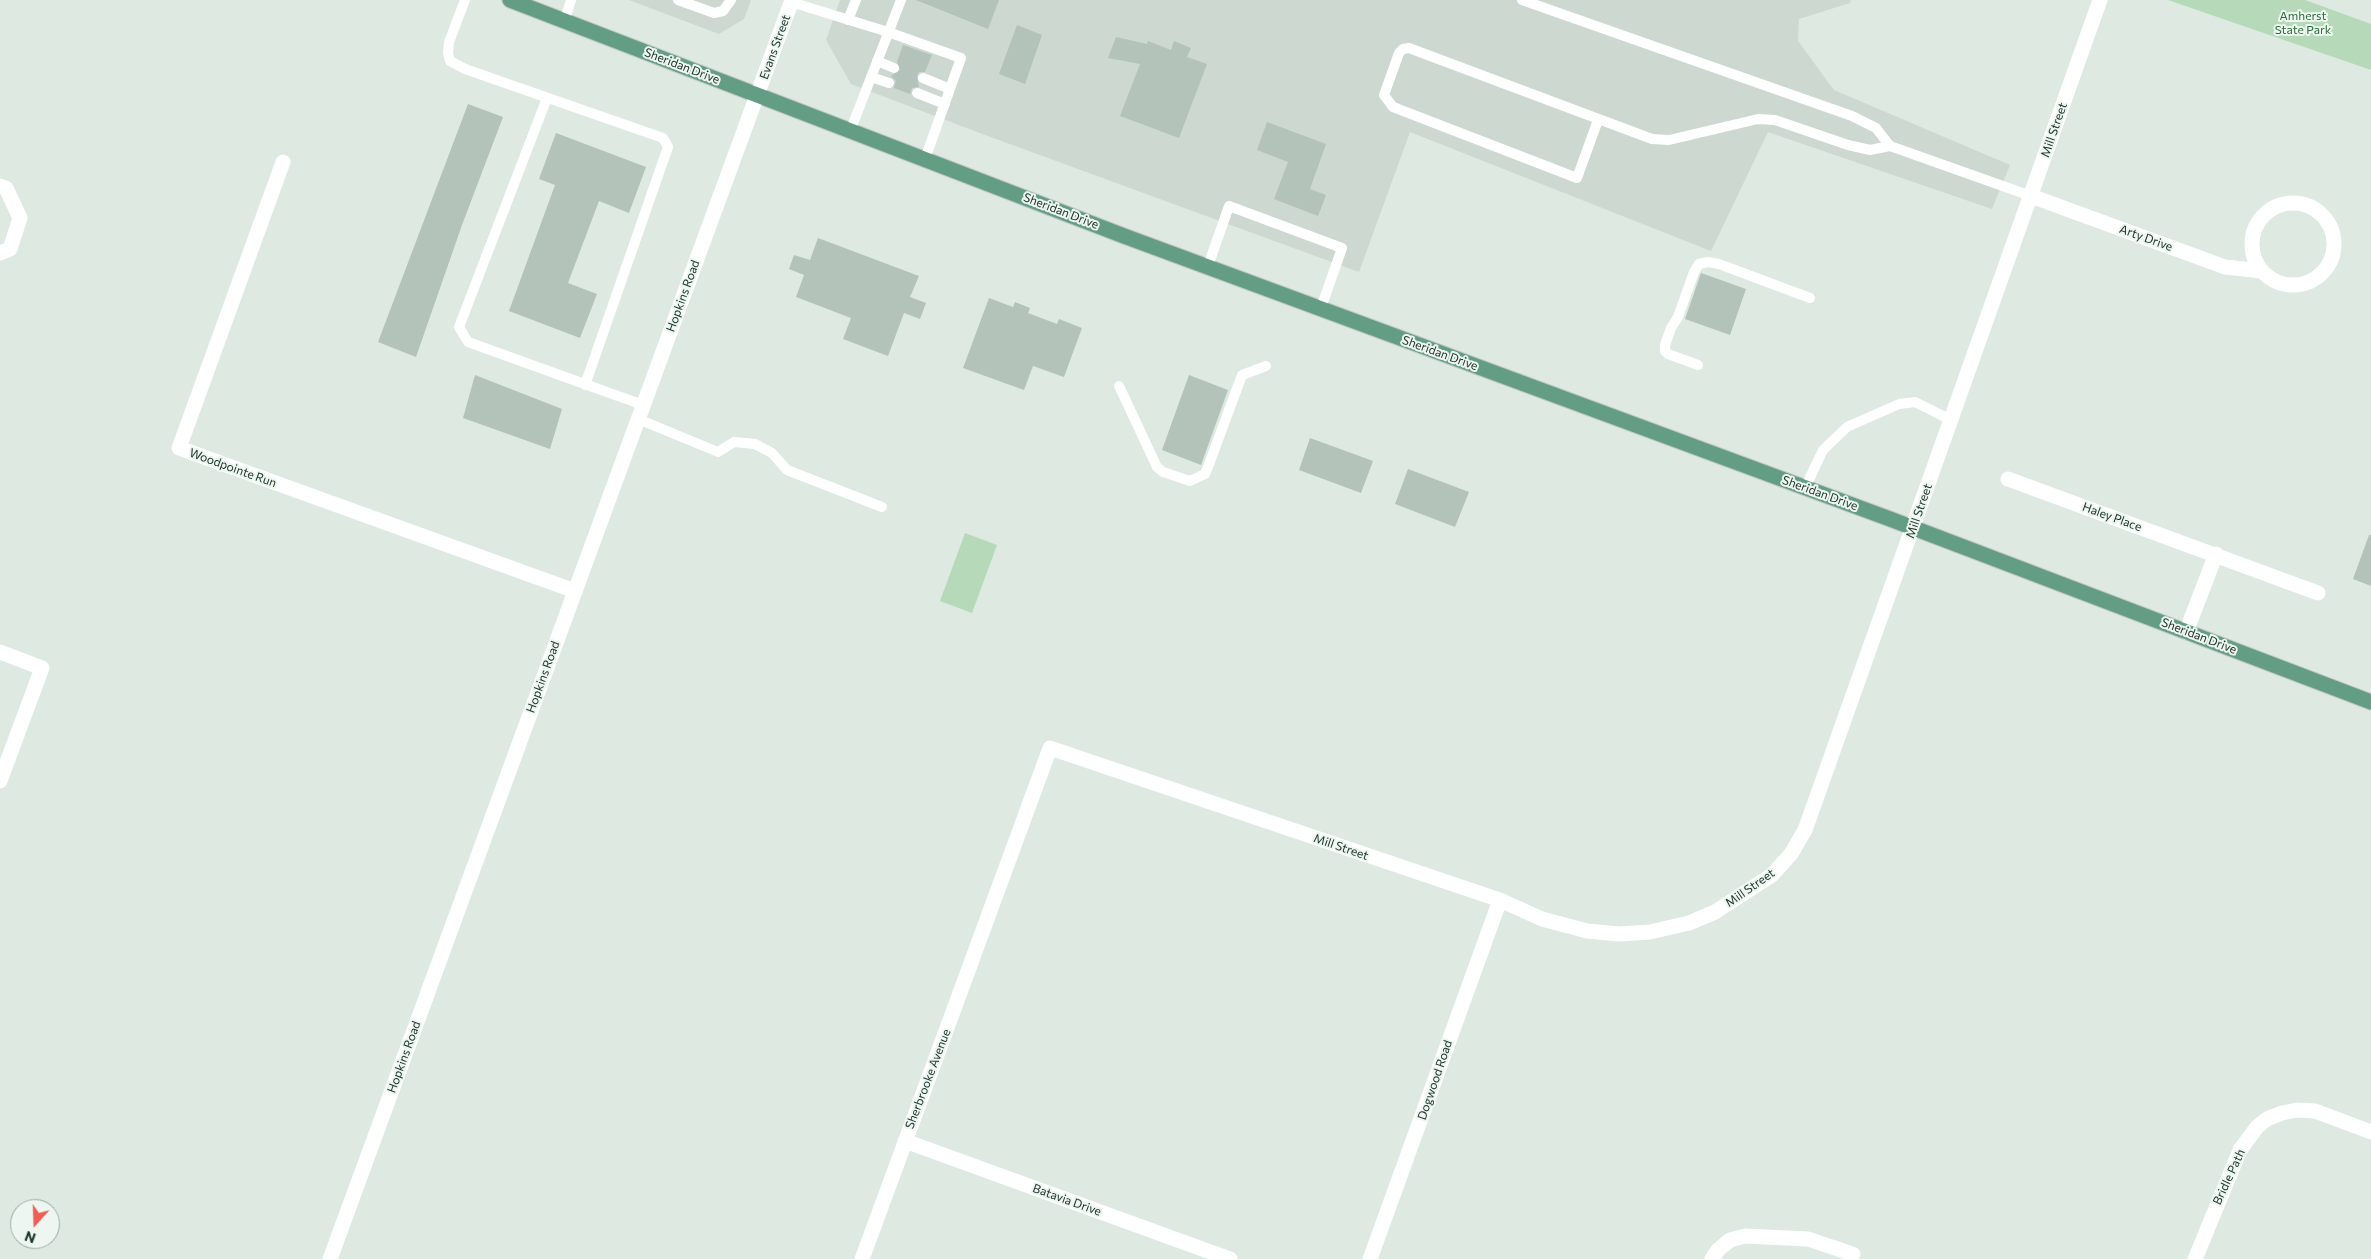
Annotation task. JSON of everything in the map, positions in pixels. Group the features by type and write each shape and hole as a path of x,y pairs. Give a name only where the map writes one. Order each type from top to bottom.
{"main road":[{"name":"Sheridan Drive","path":"510,0 1208,266 1913,528 2371,702"}],"street":[{"name":"Mill Street","path":"996,900 1050,748 1500,900 1542,919 1587,931 1619,934 1650,932 1689,923 1715,912 1772,875 1791,854 1805,830 2100,0"},
{"name":"Evans Street","path":"758,95 791,1"},
{"name":"Hopkins Road","path":"330,1259 758,95"},
{"name":"Woodpointe Run","path":"283,162 179,448 575,591"},
{"path":"0,186 6,188 20,218 10,249 0,253"},
{"name":"Arty Drive","path":"2031,196 2225,266 2262,271 2273,279 2286,284 2299,284 2312,280 2323,272 2334,248 2333,234 2327,222 2318,212 2300,204 2280,205 2268,211 2259,221 2253,233 2252,246 2255,259 2262,271"},
{"name":"Haley Place","path":"2008,479 2318,593"},
{"path":"2186,632 2216,554"},
{"path":"0,652 42,668 0,781"},
{"name":"Sherbrooke Avenue","path":"862,1259 996,900"},
{"name":"Dogwood Road","path":"1370,1259 1500,900"},
{"name":"Bridle Path","path":"2195,1259 2240,1150 2256,1127 2267,1119 2297,1110 2315,1111 2371,1132"},
{"name":"Batavia Drive","path":"905,1141 1230,1259"},
{"path":"1712,1259 1718,1250 1730,1240 1745,1236 1808,1239 1853,1254"}],"lane":[{"path":"465,0 449,42 448,53 450,60 465,69 664,138 668,147 585,385"},
{"path":"564,22 572,0"},
{"path":"678,0 714,13 723,11 731,0"},
{"path":"848,20 856,0"},
{"path":"851,129 901,0"},
{"path":"1522,0 1852,116 1876,128 1890,146"},
{"path":"791,1 961,58 925,158"},
{"path":"1598,120 1577,178 1393,107 1384,95 1399,53 1402,49 1409,48 1646,137 1662,140 1758,119 1774,120 1848,145 1870,150 1890,146 2031,196"},
{"path":"877,62 894,68"},
{"path":"871,77 889,83"},
{"path":"923,78 950,89"},
{"path":"917,93 944,104"},
{"path":"547,98 459,327 468,342 585,385 718,452 734,442 755,444 772,453 787,470 882,507"},
{"path":"1208,266 1229,206 1342,248 1320,308"},
{"path":"1698,365 1668,354 1665,351 1664,345 1699,264 1708,262 1719,264 1810,298"},
{"path":"1119,386 1157,466 1162,472 1190,481 1205,474 1242,374 1266,366"},
{"path":"1805,488 1823,450 1847,427 1898,404 1915,402 1951,420"}],"shaded area":[{"path":"629,0 751,0 744,19 719,34"},
{"path":"840,0 1851,0 1850,3 1799,19 1798,41 1834,90 2010,165 1992,209 1768,132 1711,251 1410,132 1359,272 851,84 826,40"}],"green space":[{"name":"Amherst State Park","path":"2168,0 2305,0 2371,24 2371,70"},
{"path":"965,533 997,545 972,613 940,601"}],"building":[{"path":"916,0 999,0 988,29"},
{"path":"1017,25 1042,35 1025,84 999,74"},
{"path":"1116,37 1147,44 1148,41 1171,50 1174,41 1191,48 1187,57 1207,64 1179,138 1120,116 1140,64 1108,58"},
{"path":"903,45 932,55 925,72 919,72 917,76 919,87 912,88 910,94 894,88 896,81 891,76 900,70 897,62"},
{"path":"468,104 503,117 462,225 416,357 378,342"},
{"path":"1267,122 1326,144 1310,189 1326,195 1318,216 1274,199 1288,162 1257,150"},
{"path":"556,133 646,167 629,213 599,201 568,283 597,294 580,338 509,311 555,185 539,179"},
{"path":"818,238 919,276 910,297 926,303 920,319 904,313 888,356 843,339 851,318 796,297 804,275 789,269 794,255 810,260"},
{"path":"1701,273 1746,289 1730,335 1685,319"},
{"path":"989,298 1013,307 1015,302 1030,308 1028,313 1057,324 1059,319 1082,328 1064,377 1033,366 1024,390 963,368"},
{"path":"475,375 562,409 550,449 463,418"},
{"path":"1189,375 1228,390 1201,465 1162,450"},
{"path":"1310,438 1373,461 1361,493 1299,470"},
{"path":"1408,469 1469,492 1455,527 1395,504"},
{"path":"2369,535 2371,535 2371,586 2353,579"}]}
